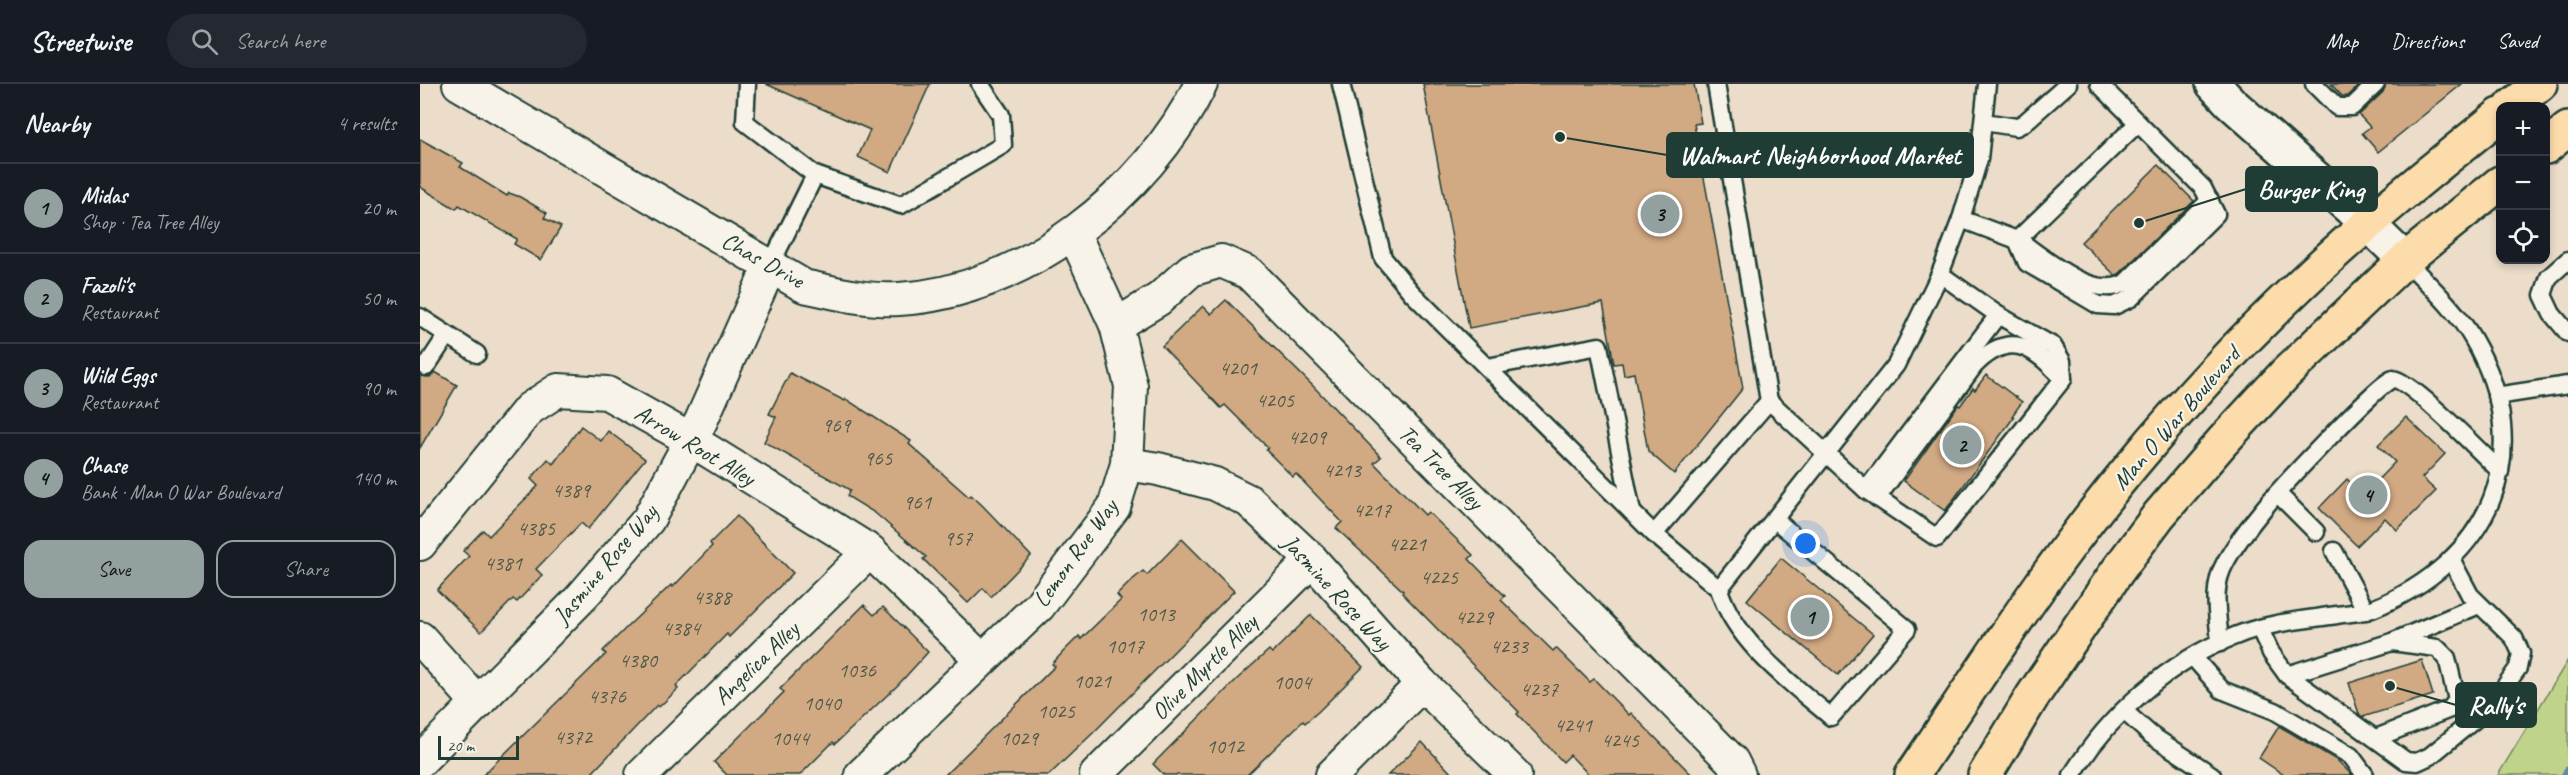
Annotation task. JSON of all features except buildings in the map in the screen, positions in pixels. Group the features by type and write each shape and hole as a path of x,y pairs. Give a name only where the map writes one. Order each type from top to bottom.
{"main road":[{"path":"2517,102 2540,84"},
{"name":"Man O War Boulevard","path":"1912,775 2059,558 2133,464 2250,335 2300,285 2496,118"},
{"path":"2550,144 2568,129"},
{"name":"Man O War Boulevard","path":"1985,775 2032,697 2116,573 2159,515 2222,442 2286,373 2405,260 2496,186"}],"street":[{"name":"Chas Drive","path":"459,84 804,286 856,297 898,299 968,286 1031,260 1074,234 1134,180 1189,109 1201,84"},
{"path":"2213,84 2231,103 2369,225 2405,260"},
{"name":"Lemon Rue Way","path":"861,775 1039,606 1114,507 1127,464 1131,386 1116,325 1074,234"},
{"name":"Tea Tree Alley","path":"1116,325 1159,299 1191,270 1221,261 1249,273 1732,761 1739,775"},
{"name":"Jasmine Rose Way","path":"420,762 579,600 648,520 691,440 770,266"},
{"name":"Arrow Root Alley","path":"420,544 529,409 558,390 607,393 691,440 870,551 981,659"},
{"name":"Jasmine Rose Way","path":"1127,464 1158,469 1215,484 1250,501 1312,560 1422,684 1515,775"},
{"name":"Angelica Alley","path":"642,775 870,551"},
{"name":"Olive Myrtle Alley","path":"1095,775 1312,560"},
{"path":"420,638 478,703"},
{"path":"1332,775 1422,684"}],"lane":[{"path":"747,84 745,122 815,175 901,205 1003,145 1001,115 980,84"},
{"path":"1341,84 1383,258 1412,293 1654,534 1719,589 1723,604 1763,659 1831,717 1907,629 1773,519"},
{"path":"1716,84 1769,401 1872,494 1937,538 2063,379 2061,361 2053,346 1998,315 1940,274"},
{"path":"1719,589 1896,365 1940,274 1961,219 1979,159 1987,84"},
{"path":"1984,122 2016,127 2024,123 2068,84"},
{"path":"1961,219 2017,240 2027,263 2098,305 2114,306 2132,298 2216,214 2203,188 2099,84"},
{"path":"2314,84 2337,107 2352,107 2376,84"},
{"path":"2017,240 2138,123"},
{"path":"770,266 815,175"},
{"path":"2072,775 2124,711 2156,682 2193,657 2235,635 2366,610 2406,594 2433,576 2451,559 2483,521 2494,497 2502,461 2501,425 2493,377 2472,337 2440,297 2405,260"},
{"path":"2568,260 2548,277 2544,295 2552,314 2568,333"},
{"path":"1872,494 1998,315"},
{"path":"420,317 477,354"},
{"path":"426,367 447,335"},
{"path":"1872,494 1974,366 1989,351 2004,345 2018,346 2032,351 2063,379"},
{"path":"1487,367 1599,346 1632,512"},
{"path":"2220,643 2215,591 2224,563 2277,494 2360,406 2387,381 2394,379 2402,382 2435,409 2500,471"},
{"path":"2496,396 2568,386"},
{"path":"1654,534 1769,401"},
{"path":"2277,494 2316,532"},
{"path":"2334,551 2366,610"},
{"path":"2260,629 2271,653 2287,675 2406,761 2417,762 2450,742 2490,707 2518,668 2521,652 2514,638 2470,595 2451,559"},
{"path":"2287,675 2392,642 2478,605"},
{"path":"2376,738 2450,709 2457,700 2447,658 2438,648 2392,642"},
{"path":"2193,657 2222,690 2275,711 2351,756 2365,775"},
{"path":"2124,711 2151,735 2212,775"}],"green space":[{"path":"2568,660 2568,775 2498,775"}],"waterway":[{"path":"2565,775 2568,770"}],"place":[{"name":"Walmart Neighborhood Market","path":"1560,137"},
{"name":"Wild Eggs","path":"1660,214"},
{"name":"Burger King","path":"2139,223"},
{"name":"Fazoli's","path":"1962,445"},
{"name":"Chase","path":"2368,495"},
{"name":"Midas","path":"1810,617"},
{"name":"Rally's","path":"2390,686"}]}
